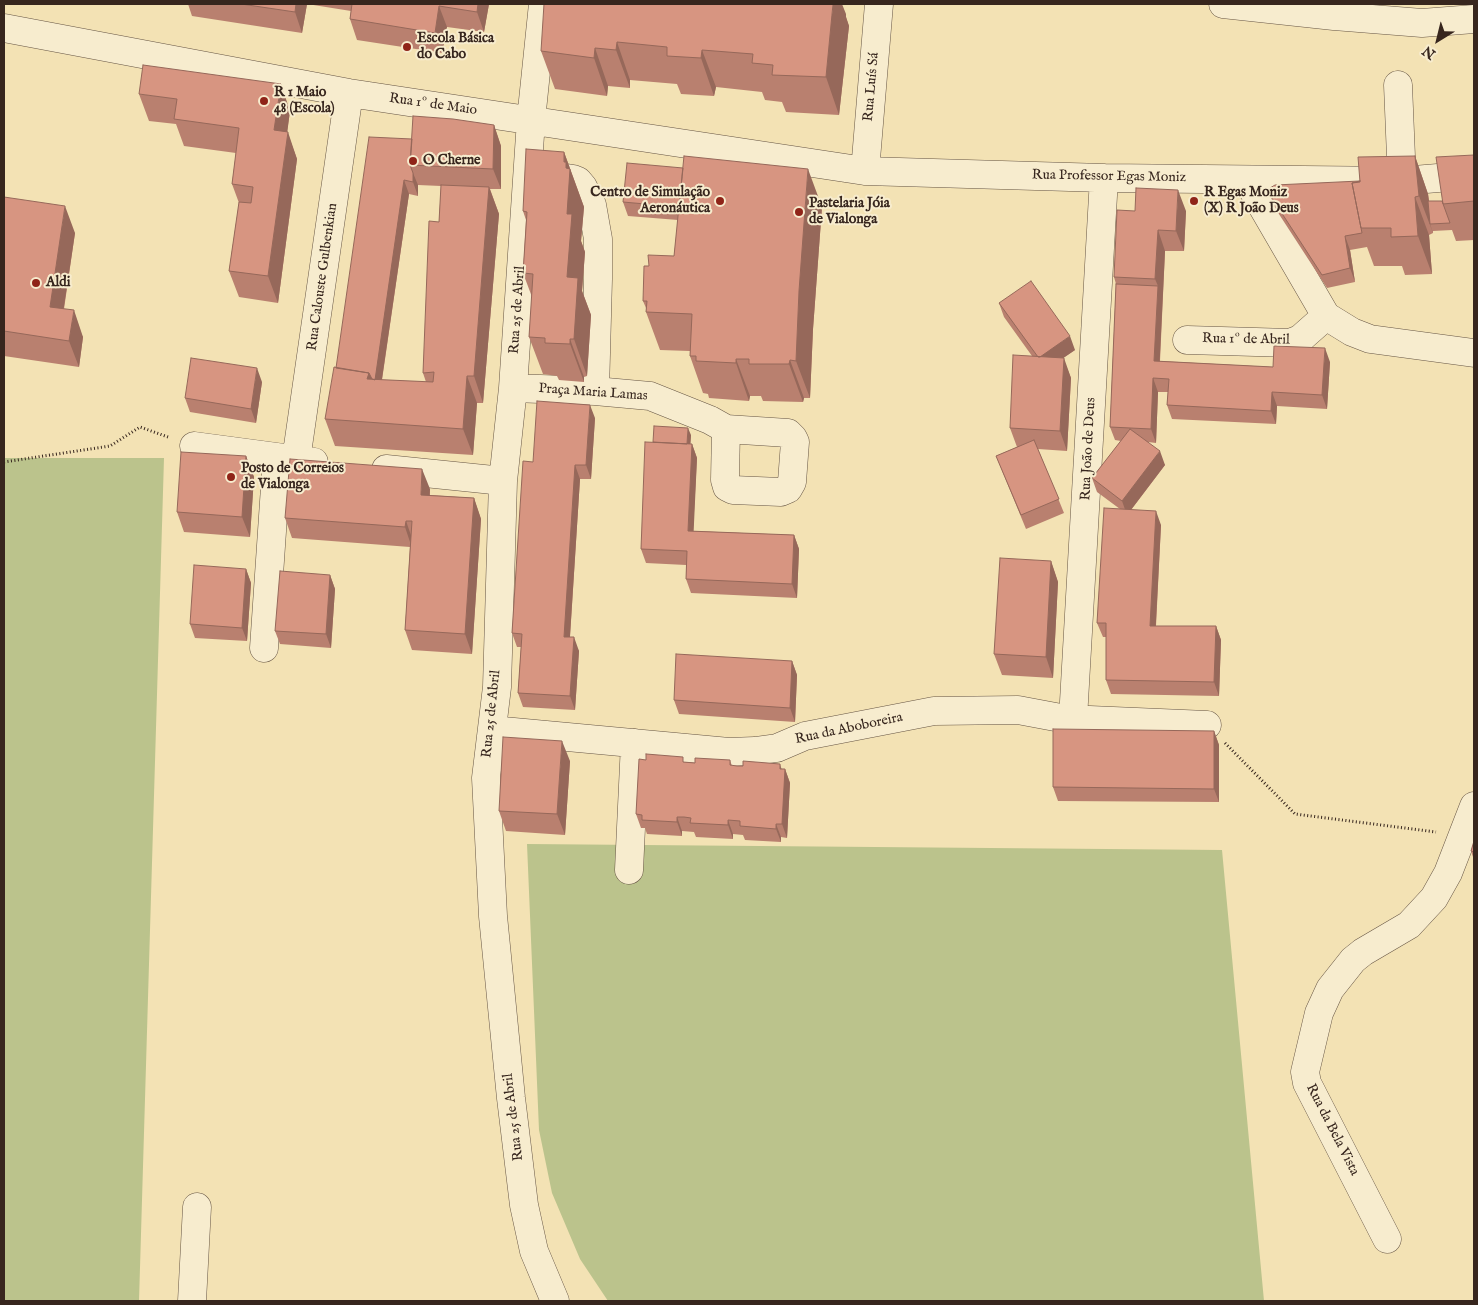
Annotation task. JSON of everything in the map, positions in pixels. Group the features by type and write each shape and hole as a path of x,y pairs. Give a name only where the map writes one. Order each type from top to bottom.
{"street":[{"name":"Rua 25 de Abril","path":"543,4 531,120 513,388 503,481 497,687 486,778 493,916 511,1098 524,1205 534,1251 556,1301"},
{"name":"Rua Luís Sá","path":"864,171 879,4"},
{"path":"1223,4 1422,23 1474,19"},
{"name":"Rua 1º de Maio","path":"4,28 350,93 864,171"},
{"path":"1398,85 1402,181"},
{"name":"Rua Calouste Gulbenkian","path":"264,648 286,459 350,93"},
{"name":"Rua Professor Egas Moniz","path":"864,171 1247,180 1402,181 1474,175"},
{"path":"554,176 573,179 578,182 587,193 592,205 598,249 595,390"},
{"name":"Rua João de Deus","path":"1073,719 1104,178"},
{"path":"1247,180 1326,316 1352,332 1370,339 1474,353"},
{"name":"Rua 1º de Abril","path":"1187,340 1290,343 1300,339 1326,316"},
{"name":"Praça Maria Lamas","path":"513,388 595,390 650,396 710,420 726,430"},
{"path":"194,446 336,464"},
{"path":"365,467 503,481"},
{"name":"Rua da Aboboreira","path":"492,730 729,752 777,748 805,736 934,711 1018,710 1073,719 1207,725"},
{"path":"629,870 635,743"},
{"name":"Rua da Bela Vista","path":"1387,1239 1307,1083 1305,1072 1317,1020 1330,989 1346,968 1363,952 1409,925 1426,908 1441,887 1448,873 1474,806"},
{"path":"192,1301 197,1207"}],"path":[{"path":"4,462 110,446 140,427 194,446"},
{"path":"1207,725 1295,814 1463,835"}],"green space":[{"path":"4,458 164,458 139,1301 4,1301"},
{"path":"527,844 1222,850 1264,1301 608,1301 580,1259 552,1193 539,1130"}],"building":[{"path":"241,4 296,4 295,12"},
{"path":"352,4 478,4 477,12 439,6 435,33 350,19"},
{"path":"544,4 833,4 826,77 772,75 773,65 752,63 753,54 702,50 701,58 667,56 667,47 617,42 616,50 595,48 594,58 541,51"},
{"path":"143,65 281,84 274,130 288,132 268,276 229,271 239,202 251,203 253,187 232,184 239,128 174,119 177,99 139,94"},
{"path":"413,116 494,125 493,169 410,165"},
{"path":"369,137 412,139 410,165 413,173 413,182 404,180 375,380 372,379 369,373 336,368"},
{"path":"526,149 564,152 566,168 570,169 567,214 572,214 567,277 578,278 574,339 570,339 570,344 545,343 545,338 529,337 533,274 523,273 527,212 523,211"},
{"path":"1474,155 1474,201 1443,204 1436,157"},
{"path":"684,156 808,169 796,361 790,360 789,364 749,364 749,359 736,359 736,363 696,361 696,356 690,356 692,314 646,312 647,301 643,301 644,266 649,266 648,255 674,256"},
{"path":"1415,156 1419,196 1415,197 1418,236 1391,237 1391,228 1361,228 1352,183 1360,182 1358,157"},
{"path":"627,163 683,168 679,207 623,202"},
{"path":"1360,181 1352,183 1362,233 1345,236 1350,268 1322,275 1270,195 1270,188 1275,185"},
{"path":"441,185 489,187 474,376 467,376 463,429 325,419 334,367 369,373 367,379 433,382 434,372 423,373 429,221 439,222"},
{"path":"1136,188 1178,190 1176,231 1158,230 1155,279 1114,277 1117,210 1135,211"},
{"name":"Aldi","path":"4,197 65,206 50,307 74,310 69,341 4,331"},
{"path":"1428,201 1442,201 1450,223 1430,224"},
{"path":"1031,281 1070,336 1040,357 1038,357 999,303"},
{"path":"1116,284 1158,286 1154,361 1273,367 1274,346 1325,348 1322,395 1272,392 1271,411 1167,405 1169,379 1153,378 1151,429 1110,427"},
{"path":"1013,355 1064,358 1060,431 1010,428"},
{"path":"191,358 257,368 251,409 185,398"},
{"path":"537,401 590,405 586,465 575,465 564,637 574,637 570,696 518,693 522,634 512,633 523,461 533,462"},
{"path":"654,426 688,428 687,444 653,442"},
{"path":"1130,429 1160,451 1122,501 1092,478"},
{"path":"1034,440 1059,499 1021,515 996,456"},
{"path":"645,442 692,444 688,531 794,535 792,584 686,579 687,551 641,549"},
{"path":"181,452 246,456 242,517 177,512"},
{"path":"290,459 422,469 421,495 474,498 465,634 405,630 412,521 406,521 405,527 285,518"},
{"path":"1104,508 1156,511 1150,626 1216,626 1214,682 1106,680 1106,623 1097,623"},
{"path":"1000,558 1051,561 1046,657 994,654"},
{"path":"194,565 246,569 242,628 190,624"},
{"path":"280,571 330,575 326,634 275,631"},
{"path":"676,654 792,661 790,708 674,700"},
{"path":"1053,729 1214,731 1214,789 1053,787"},
{"path":"503,737 562,741 557,814 499,811"},
{"path":"646,754 683,757 683,762 695,763 695,758 730,760 730,765 737,766 743,766 743,761 780,764 780,769 785,769 782,824 776,824 776,829 740,826 740,821 728,820 728,825 690,823 691,818 684,817 677,817 677,822 642,820 642,815 636,814 639,759 646,760"},
{"path":"1474,841 1474,852 1471,851"}],"place":[{"name":"Escola Básica do Cabo","path":"407,47"},
{"name":"R 1 Maio 48 (Escola)","path":"264,101"},
{"name":"O Cherne","path":"413,161"},
{"name":"Centro de Simulação Aeronáutica","path":"720,201"},
{"name":"R Egas Moniz (X) R João Deus","path":"1194,201"},
{"name":"Pastelaria Jóia de Vialonga","path":"799,212"},
{"name":"Aldi","path":"36,283"},
{"name":"Posto de Correios de Vialonga","path":"231,477"}]}
